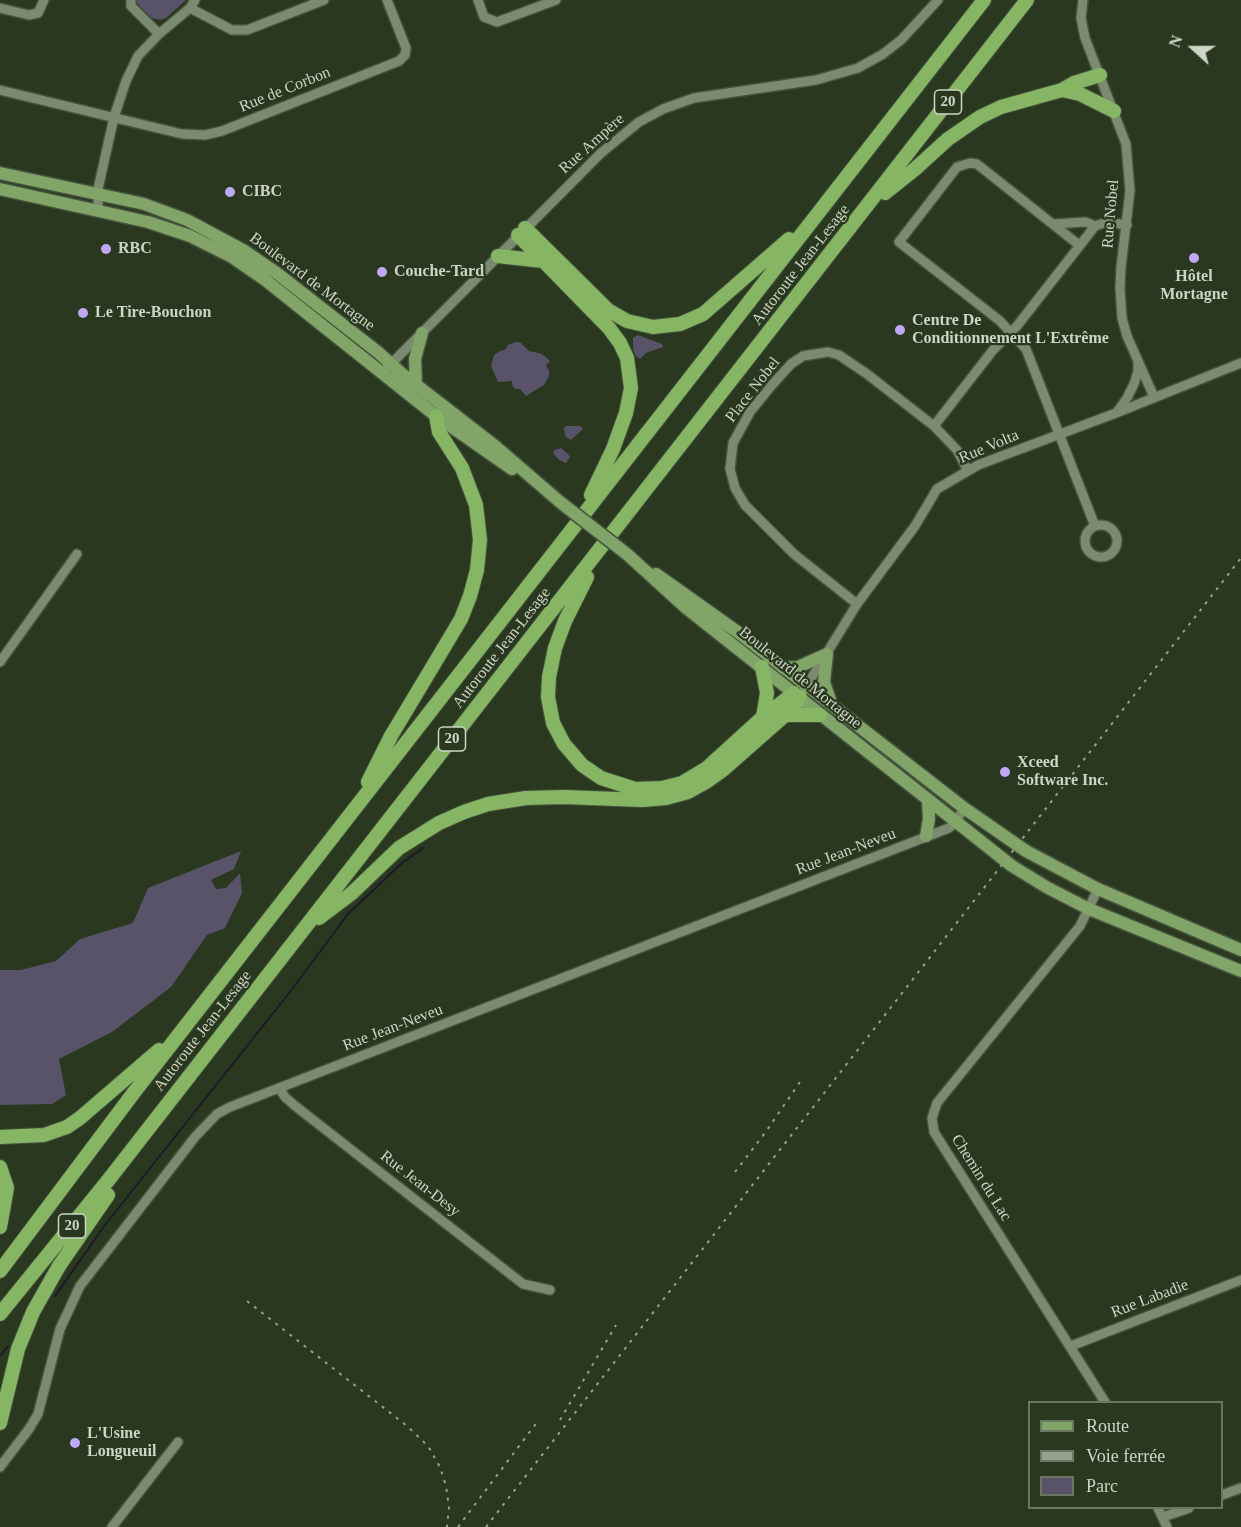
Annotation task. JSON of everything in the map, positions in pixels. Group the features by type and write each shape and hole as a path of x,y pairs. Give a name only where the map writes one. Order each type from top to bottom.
{"highway":[{"name":"Autoroute Jean-Lesage","path":"0,1271 180,1033 984,0"},
{"name":"Autoroute Jean-Lesage","path":"0,1314 601,549 1027,0"},
{"path":"869,205 915,169 948,139 980,117 1015,102 1062,90 1074,83 1100,75"},
{"path":"1062,90 1080,94 1114,111"},
{"path":"522,232 613,314 638,325 665,327 684,323 706,312 818,214"},
{"path":"522,232 543,261 609,328 622,347 630,372 629,400 619,436 578,521"},
{"path":"498,256 543,261"},
{"path":"353,811 391,736 461,618 477,570 480,540 476,505 462,468 439,432 436,416"},
{"path":"601,549 563,625 553,655 548,697 553,723 564,744 578,761 601,778 623,786 641,789 676,785 707,768 763,717 800,692"},
{"path":"762,667 766,693 763,717"},
{"path":"303,930 351,893 399,848 456,815 488,804 526,798 642,800 683,794 717,774 785,715 794,707 800,692"},
{"path":"785,715 820,715"},
{"path":"0,1137 39,1136 67,1127 180,1033"},
{"path":"0,1423 18,1349 33,1312 59,1266 114,1186 142,1136"},
{"path":"0,1167 7,1188 0,1227"}],"main road":[{"name":"Boulevard de Mortagne","path":"0,173 144,204 187,220 237,246 283,278 380,353 560,502 628,555 731,627 783,668 820,715 1012,866 1089,909 1241,971"},
{"name":"Boulevard de Mortagne","path":"0,189 148,222 190,236 232,257 264,279 436,416 560,502"},
{"path":"416,384 415,359 422,333"},
{"name":"Boulevard de Mortagne","path":"628,555 670,595 762,667 800,692 833,707 964,808 1034,856 1098,889 1241,950"},
{"path":"783,668 798,667 827,654"},
{"path":"827,654 824,686 833,707"},
{"path":"926,836 929,819 928,801"}],"street":[{"path":"0,8 29,15 38,13 44,0"},
{"path":"130,0 131,6 159,34"},
{"path":"98,210 98,194 114,117 126,81 138,56 159,34 192,4 232,30 247,30 324,0"},
{"name":"Rue de Corbon","path":"0,90 182,134 205,135 222,131 399,61 405,55 406,48 387,0"},
{"path":"478,0 484,16 496,22 556,0"},
{"name":"Rue Ampère","path":"381,373 606,147 647,117 694,98 816,80 854,69 874,60 898,44 918,25 938,0"},
{"name":"Rue Nobel","path":"1083,0 1081,14 1083,29 1126,144 1130,191 1121,267 1121,305 1127,336 1154,397"},
{"path":"1079,246 977,164 970,163 957,167 899,242 1011,331 1026,349 1095,526"},
{"path":"1053,224 1086,222 1095,226"},
{"path":"934,426 1095,226 1107,222 1127,225"},
{"name":"Place Nobel","path":"857,604 795,554 745,504 730,474 733,443 750,412 785,370 804,356 816,352 839,355 934,426 957,450 968,471"},
{"path":"1116,413 1134,384 1138,371 1138,360"},
{"name":"Rue Volta","path":"800,692 827,654 857,604 915,526 937,489 978,465 1241,363"},
{"path":"0,662 77,554"},
{"path":"955,823 964,808"},
{"name":"Rue Jean-Neveu","path":"0,1467 36,1417 62,1323 75,1295 87,1276 207,1122 230,1107 949,828 955,823"},
{"name":"Chemin du Lac","path":"1098,889 1080,926 937,1103 932,1118 934,1132 1104,1401"},
{"name":"Rue Jean-Desy","path":"279,1088 290,1102 523,1284 550,1290"},
{"name":"Rue Labadie","path":"1071,1347 1241,1280"},
{"path":"112,1527 178,1442"},
{"path":"1223,1494 1241,1488"},
{"path":"1159,1509 1167,1527"},
{"path":"1163,1517 1186,1509"}],"green space":[{"path":"136,0 186,0 166,18 160,20 152,18"},
{"path":"638,335 662,344 663,347 646,353 640,359 633,349 633,338"},
{"path":"520,342 529,351 542,354 550,361 546,366 549,376 544,385 526,396 520,389 515,389 512,381 498,382 491,366 494,355"},
{"path":"566,426 580,426 583,429 571,440 565,436"},
{"path":"561,448 570,457 566,463 559,460 553,453"},
{"path":"241,851 234,869 211,880 216,889 226,888 240,873 242,893 225,928 207,935 171,987 112,1032 59,1059 66,1095 52,1104 0,1105 0,970 21,970 56,961 80,939 133,923 148,888"}],"waterway":[{"path":"55,1296 105,1225 293,988 348,914 402,863 423,848"},
{"path":"0,1356 8,1346"}],"railway":[{"path":"486,1527 1241,558"},
{"path":"735,1172 802,1079"},
{"path":"247,1301 407,1426 428,1446 440,1467 446,1486 449,1507 447,1527"},
{"path":"560,1420 616,1325"},
{"path":"458,1527 538,1421"}],"place":[{"name":"CIBC","path":"230,192"},
{"name":"RBC","path":"106,249"},
{"name":"Hôtel Mortagne","path":"1194,258"},
{"name":"Couche-Tard","path":"382,272"},
{"name":"Le Tire-Bouchon","path":"83,313"},
{"name":"Centre De Conditionnement L'Extrême","path":"900,330"},
{"name":"Xceed Software Inc.","path":"1005,772"},
{"name":"L'Usine Longueuil","path":"75,1443"}]}
